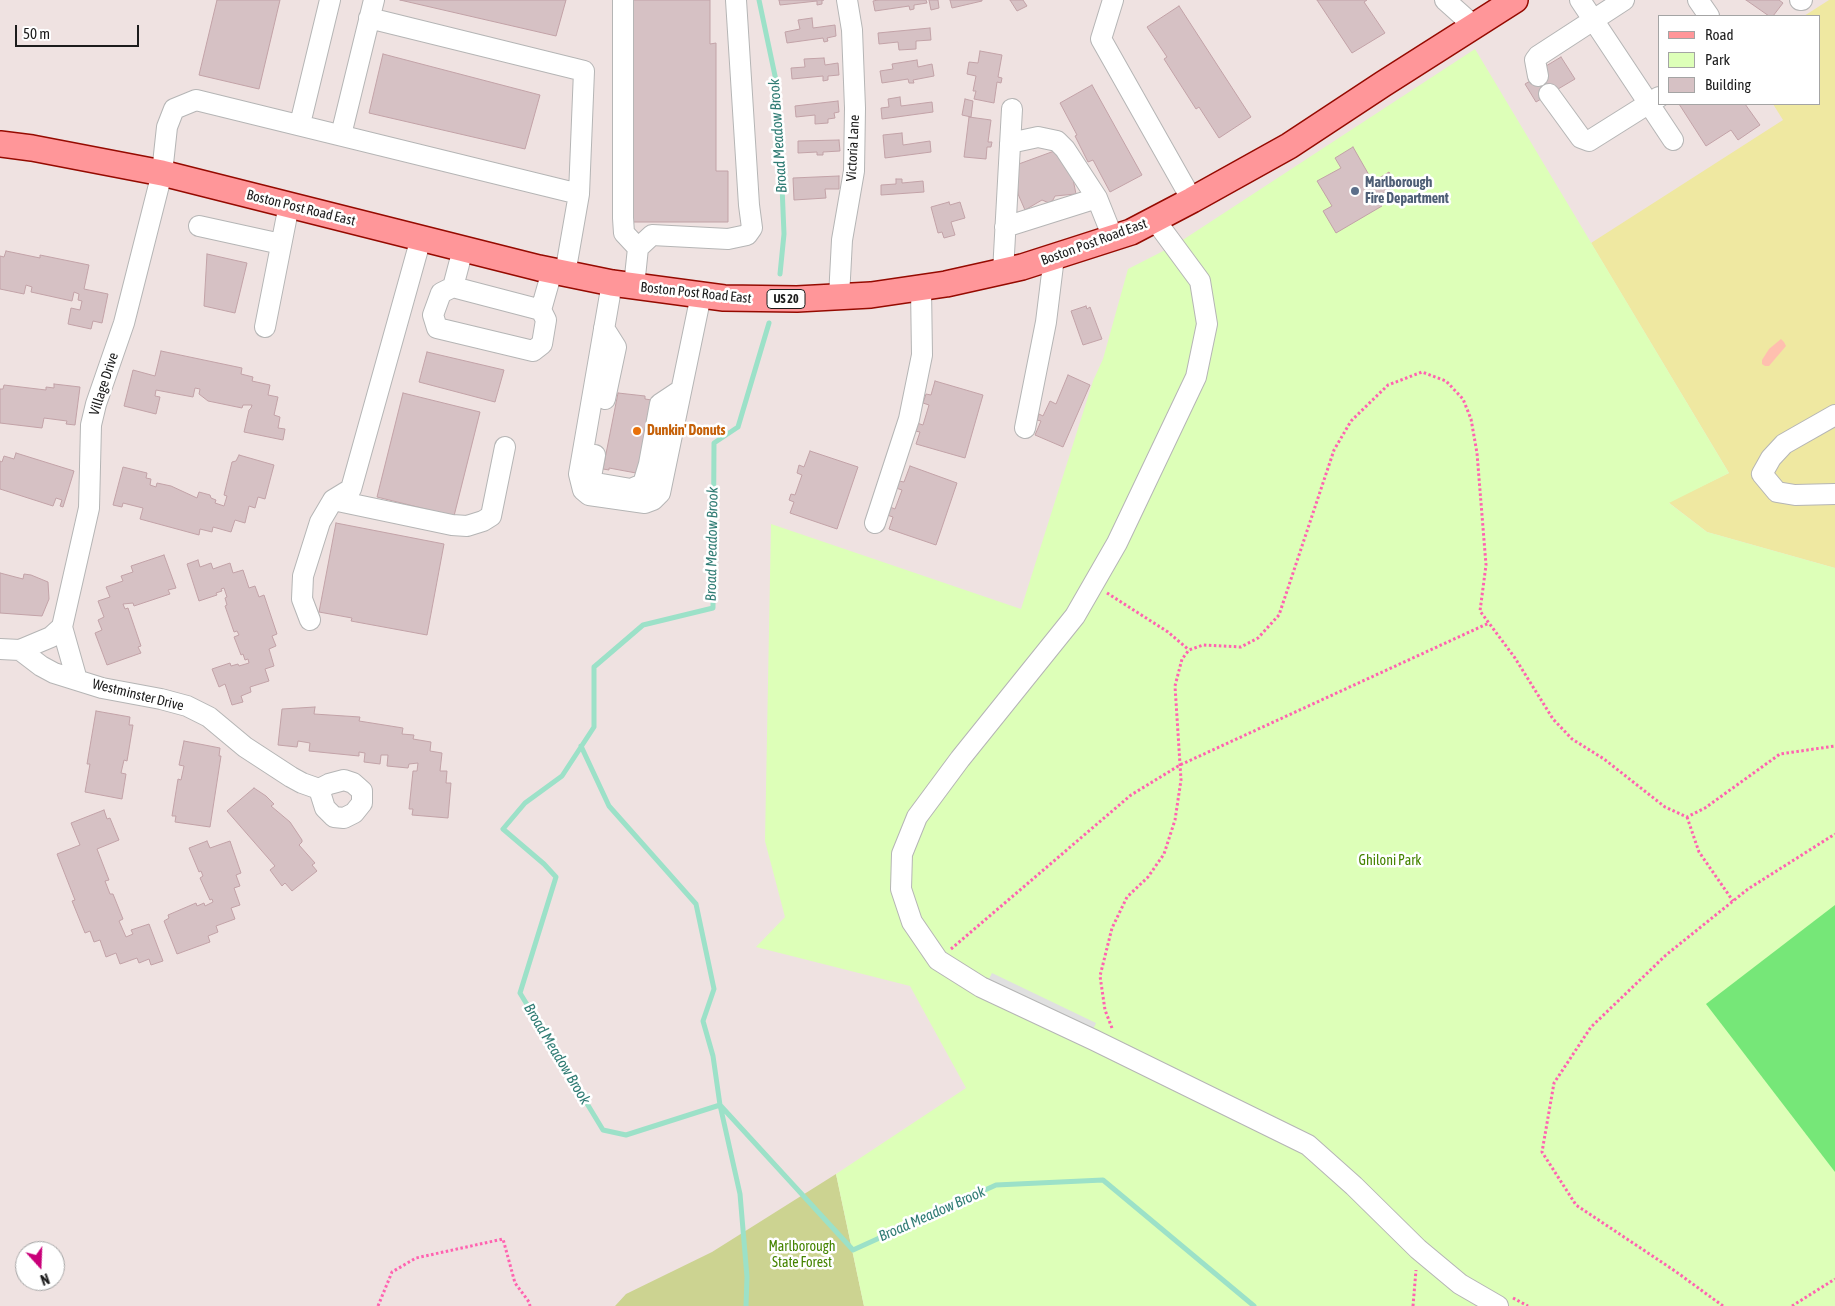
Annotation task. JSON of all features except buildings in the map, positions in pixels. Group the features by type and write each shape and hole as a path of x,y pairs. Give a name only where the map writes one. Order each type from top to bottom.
{"main road":[{"name":"Boston Post Road East","path":"0,144 32,148 162,173 558,273 700,295 760,299 839,296 921,288 1003,272 1130,232 1289,146 1516,0"}],"street":[{"path":"330,0 300,124 579,194"},
{"path":"623,0 623,218 624,233 638,248"},
{"path":"700,295 660,493 653,500 645,503 589,495 583,490 579,474 604,328 638,248 652,235 728,239 746,234 752,228 736,0"},
{"name":"Victoria Lane","path":"839,296 842,240 854,171 855,108 852,30 848,0"},
{"path":"1113,0 1101,39 1192,200"},
{"path":"1445,0 1474,26"},
{"path":"1580,0 1654,100 1673,140"},
{"path":"1538,76 1535,60 1538,56 1624,0"},
{"path":"1698,0 1708,15"},
{"path":"342,135 372,9 584,71 579,194 558,273 541,310"},
{"path":"1549,94 1581,138 1589,141 1654,100"},
{"name":"Village Drive","path":"77,680 62,627 89,508 91,425 96,404 124,323 162,173 167,127 174,110 196,100 300,124"},
{"path":"1003,272 1012,109"},
{"path":"1010,143 1038,136 1057,141 1065,149 1097,198 1113,238"},
{"path":"1004,227 1097,198"},
{"path":"265,327 289,205"},
{"path":"1155,220 1200,282 1207,324 1196,377 1116,543 1075,616 960,759 917,817 902,854 902,889 912,922 938,960 981,987 1100,1043 1308,1146 1354,1186 1418,1249 1460,1284 1498,1306"},
{"path":"200,226 282,244"},
{"path":"310,620 302,599 303,576 320,522 333,500 351,489 421,238"},
{"path":"452,287 463,250"},
{"path":"1025,428 1046,322 1054,257"},
{"path":"452,287 541,310 546,320 542,344 533,351 437,328 433,315 441,293 452,287"},
{"path":"875,523 909,419 922,355 921,288"},
{"path":"1835,415 1784,444 1771,458 1762,474 1776,492 1795,495 1835,494"},
{"path":"333,500 452,525 467,526 483,521 491,516 505,447"},
{"path":"0,649 20,650 51,637 62,627"},
{"name":"Westminster Drive","path":"20,650 54,673 102,688 187,706 209,717 245,747 291,777 319,789"}],"path":[{"path":"1100,1043 1113,1031 1106,1010 1100,976 1112,928 1127,898 1148,877 1164,854 1175,820 1181,780 1175,686 1182,659 1189,650 1203,645 1240,647 1258,638 1279,614 1334,450 1351,421 1388,385 1422,372 1446,381 1462,399 1471,419 1477,453 1486,566 1480,611 1515,658 1553,719 1572,739 1604,759 1665,807 1687,818 1699,852 1732,901"},
{"path":"1094,583 1168,632 1189,650"},
{"path":"938,960 1132,795 1180,765 1489,624"},
{"path":"1687,818 1705,808 1780,754 1835,746"},
{"path":"1723,1306 1675,1271 1576,1205 1542,1152 1554,1084 1591,1028 1666,956 1748,888 1835,834"},
{"path":"378,1306 392,1272 416,1258 503,1239 515,1283 530,1306"},
{"path":"1413,1306 1418,1249"},
{"path":"1792,1306 1835,1279"}],"shaded area":[{"path":"1829,0 1835,0 1835,568 1707,532 1668,502 1729,473 1591,243 1783,120 1774,105 1820,105 1820,15 1806,15"},
{"path":"992,973 1096,1023 1091,1034 986,985"}],"green space":[{"name":"Ghiloni Park","path":"1475,49 1729,473 1669,503 1707,532 1835,568 1835,1306 864,1306 836,1174 966,1088 910,986 756,947 785,917 765,841 771,524 1021,609 1093,381 1103,359 1128,269 1175,245"},
{"path":"1835,905 1835,1172 1706,1004"},
{"name":"Marlborough State Forest","path":"836,1174 864,1306 615,1306 626,1294 712,1252"}],"sand":[{"path":"1781,339 1786,346 1769,366 1762,364 1762,360 1769,349"}],"waterway":[{"name":"Broad Meadow Brook","path":"759,0 778,90 784,234 780,274"},
{"name":"Broad Meadow Brook","path":"769,323 738,427 714,443 713,608 643,625 594,667 594,727 562,776 525,803 503,829 544,864 556,877 520,993 603,1130 626,1135 720,1105 853,1250 996,1185 1103,1180 1254,1306"},
{"path":"581,746 609,806 696,904 714,989 703,1021 713,1056 720,1105 740,1194 747,1277 746,1306"}],"place":[{"name":"Marlborough Fire Department","path":"1355,191"},
{"name":"Dunkin' Donuts","path":"637,431"}]}
